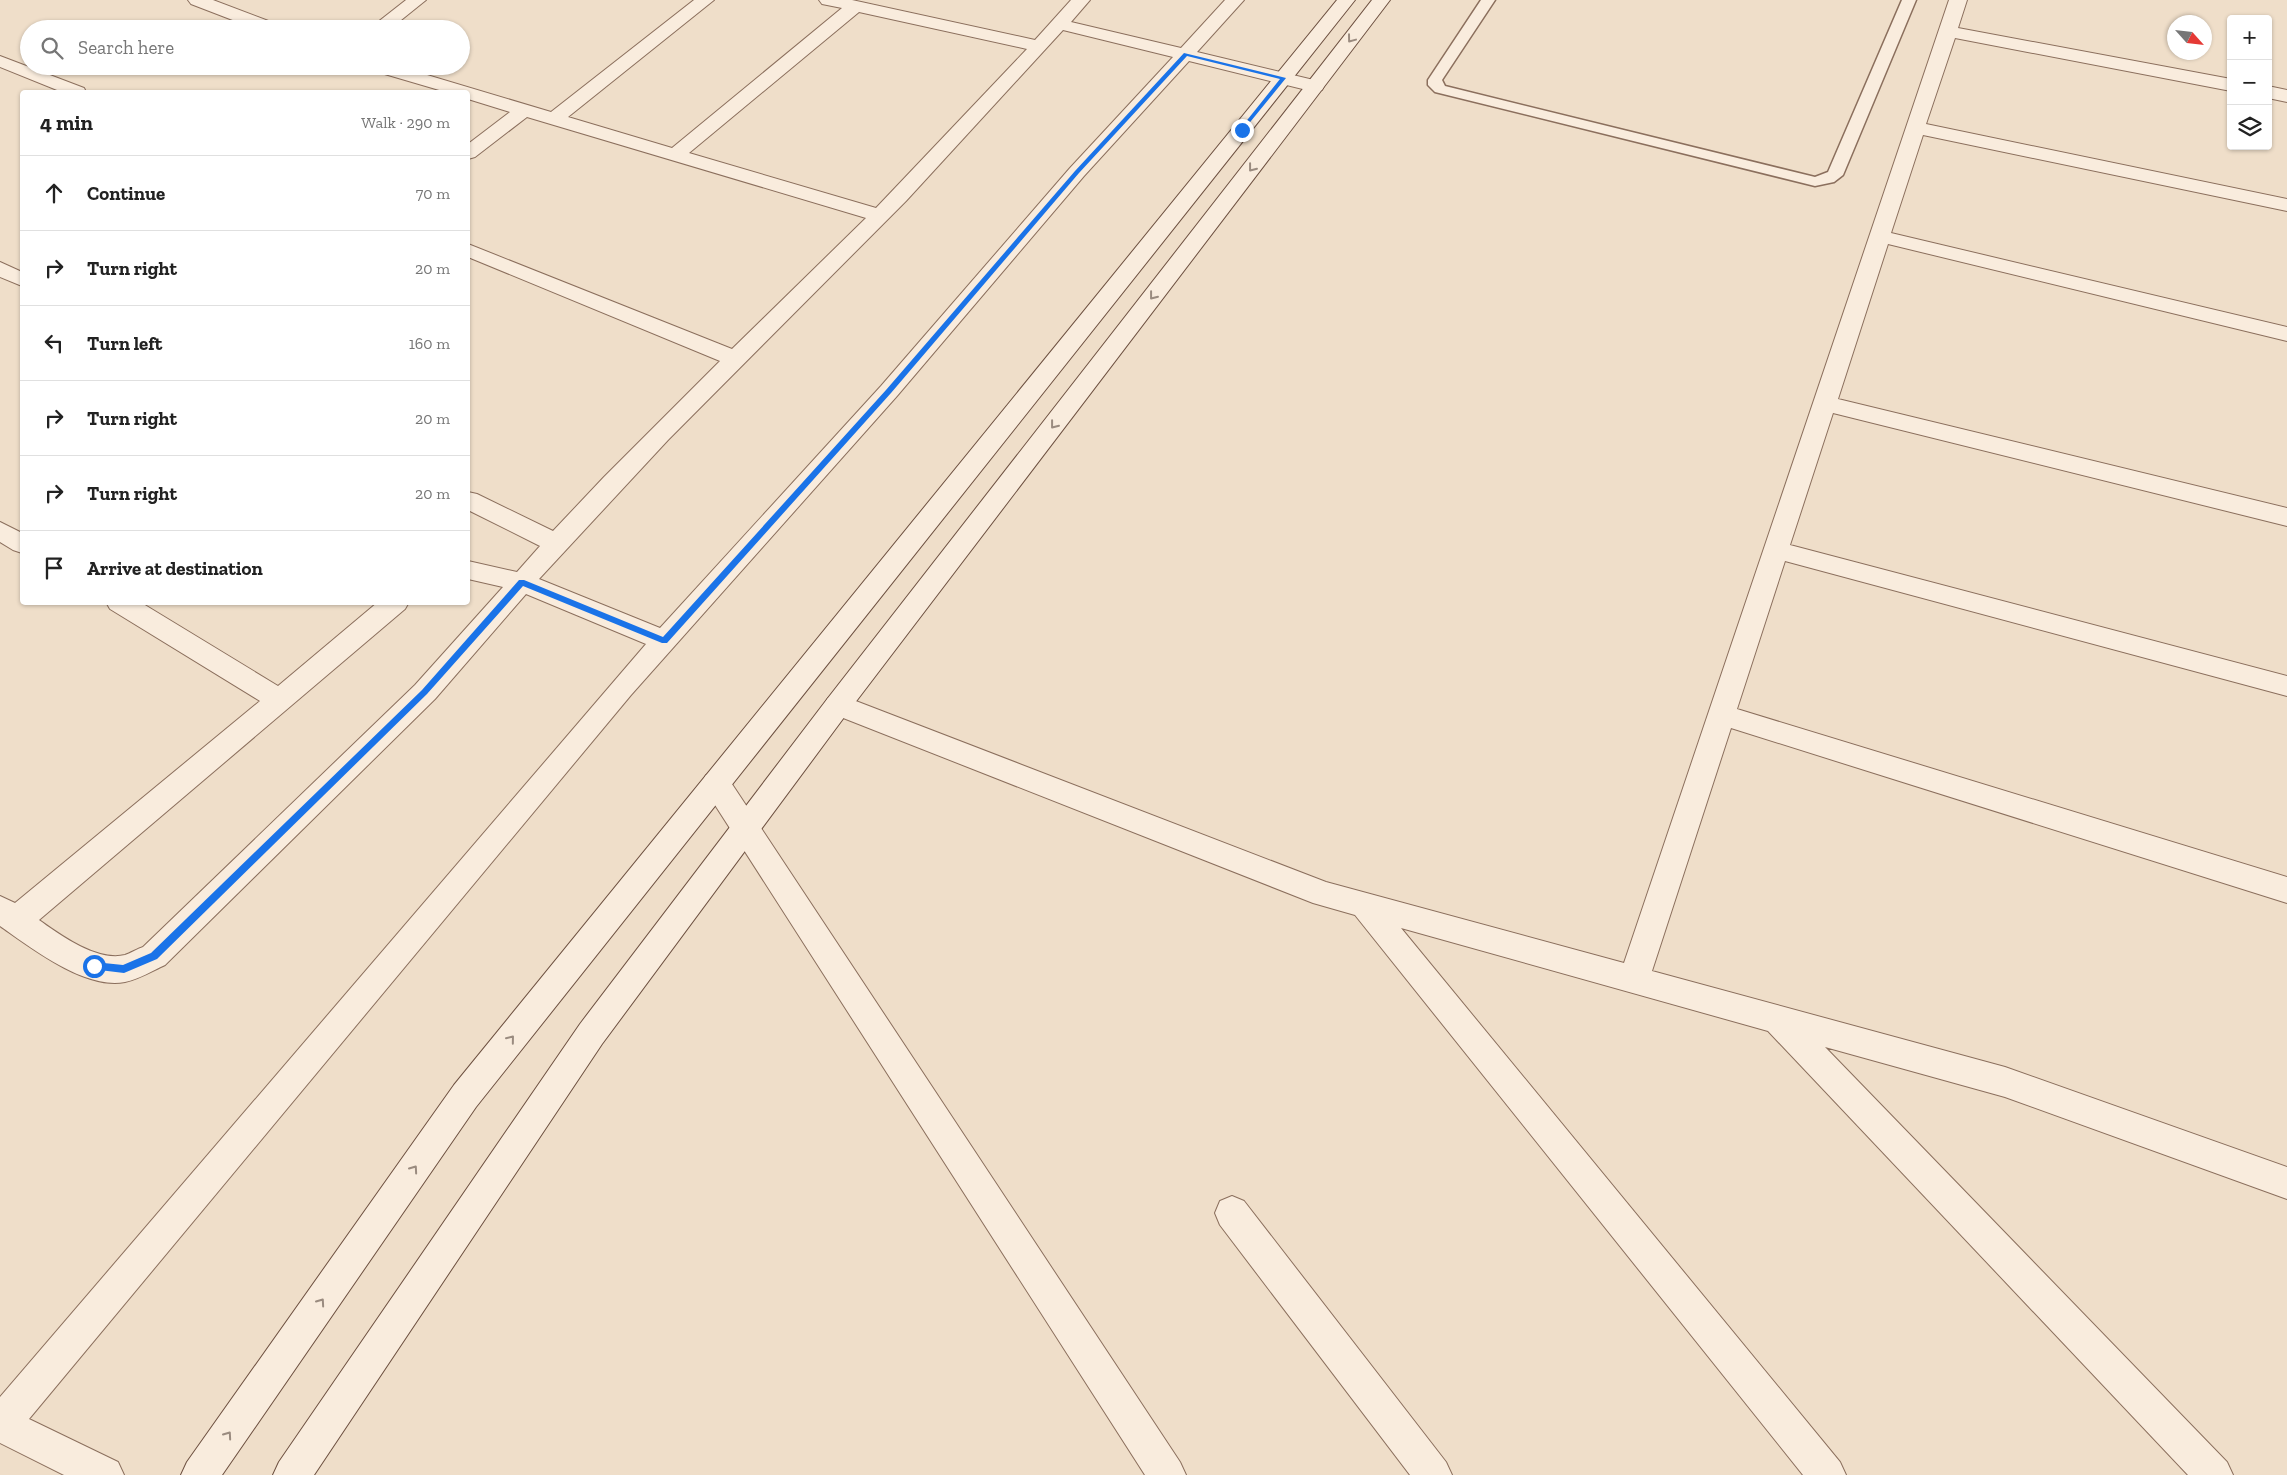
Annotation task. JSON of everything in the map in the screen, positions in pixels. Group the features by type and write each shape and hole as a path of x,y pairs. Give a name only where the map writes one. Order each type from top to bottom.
{"street":[{"path":"197,0 249,20"},
{"path":"390,20 417,0"},
{"path":"554,119 705,0"},
{"path":"828,0 1039,46"},
{"path":"392,605 280,700 8,914 72,958 94,966 124,969 154,956 425,692 556,542 880,216 1081,0"},
{"path":"105,1475 0,1424 616,696 888,391 1077,172 1235,0"},
{"path":"200,1475 465,1096 1346,0"},
{"path":"292,1475 591,1034 838,705 1381,0"},
{"path":"1634,980 1958,0"},
{"path":"675,155 855,6"},
{"path":"1059,24 1315,86"},
{"path":"1948,31 2227,84"},
{"path":"0,61 20,69"},
{"path":"35,75 73,90"},
{"path":"407,75 456,90"},
{"path":"2272,93 2287,96"},
{"path":"470,94 880,216"},
{"path":"470,151 524,110"},
{"path":"1916,128 2287,205"},
{"path":"1880,236 2287,334"},
{"path":"470,251 736,359"},
{"path":"0,268 20,279"},
{"path":"1825,403 2287,517"},
{"path":"470,501 556,542"},
{"path":"0,531 20,543"},
{"path":"1776,550 2287,686"},
{"path":"470,570 522,582 665,640"},
{"path":"124,605 280,700"},
{"path":"838,705 1323,894 2005,1082 2287,1183"},
{"path":"1722,714 2287,890"},
{"path":"716,783 1167,1475"},
{"path":"1364,905 1827,1475"},
{"path":"1778,1020 2214,1475"},
{"path":"1232,1213 1433,1475"}],"lane":[{"path":"1488,0 1435,80 1435,85 1440,89 1788,177 1818,182 1828,180 1835,175 1909,0"}],"route":[{"path":"94,966 124,969 154,956 425,692 522,582 665,640 888,391 1077,172 1186,54 1283,78 1242,130"}]}
